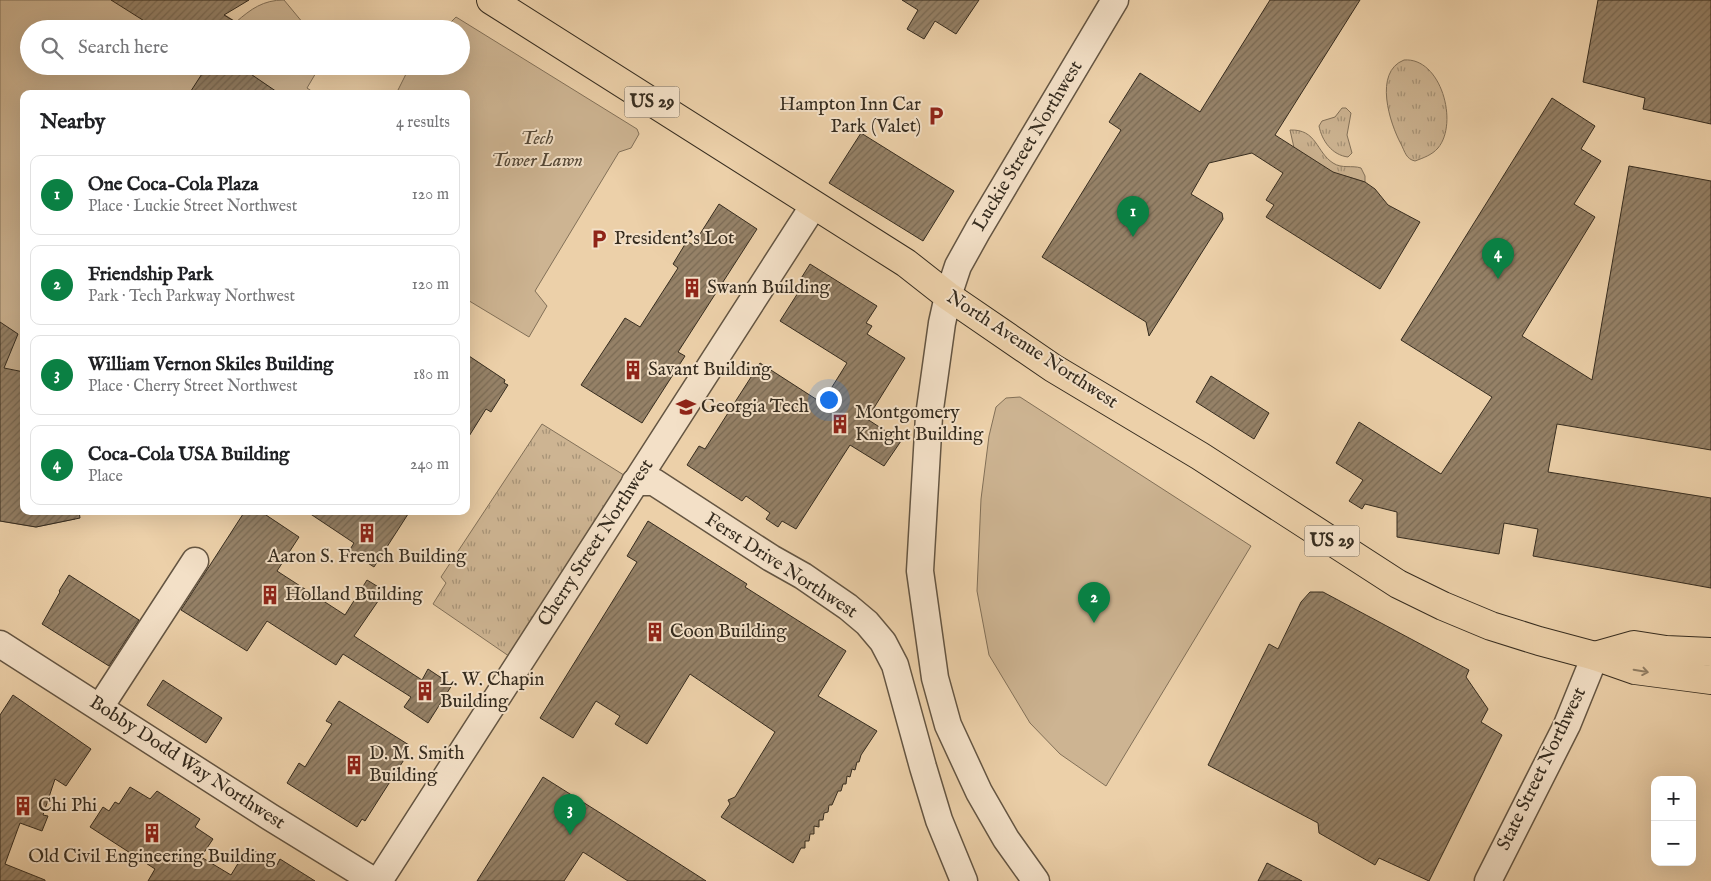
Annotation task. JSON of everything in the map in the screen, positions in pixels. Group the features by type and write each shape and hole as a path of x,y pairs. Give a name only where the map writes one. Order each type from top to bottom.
{"highway":[{"name":"North Avenue Northwest","path":"491,0 906,263 948,296 1053,368 1192,451 1398,584 1443,606 1491,626 1539,641 1595,656 1635,670 1711,680"},
{"path":"1595,656 1634,645 1666,650 1711,652"}],"street":[{"name":"Luckie Street Northwest","path":"1036,881 1006,839 973,781 948,725 935,678 920,571 929,416 948,296 958,266 1115,0"},
{"name":"Cherry Street Northwest","path":"379,881 814,204"},
{"name":"Ferst Drive Northwest","path":"635,482 654,482 771,558 803,576 867,622 883,642 895,665 939,820 964,881"},
{"path":"100,707 195,561"},
{"name":"Bobby Dodd Way Northwest","path":"0,644 253,807 374,881"},
{"name":"State Street Northwest","path":"1488,881 1567,725 1595,656"}],"green space":[{"path":"0,0 201,0 233,20 20,20 20,75 315,75 307,88 310,90 20,90 20,515 50,515 75,519 36,527 0,521"},
{"path":"277,0 284,0 301,20 238,20 258,6"},
{"name":"Tech Tower Lawn","path":"470,26 637,129 639,134 631,148 619,152 535,291 547,306 529,337 470,301 470,90 398,90 406,75 470,75"},
{"path":"1404,60 1417,62 1428,69 1437,80 1446,108 1447,123 1444,137 1438,148 1415,161 1406,155 1392,124 1387,99 1389,75 1395,66"},
{"path":"1342,108 1346,108 1351,113 1347,135 1352,153 1348,157 1337,153 1325,142 1319,126 1322,121 1335,117"},
{"path":"1290,130 1306,133 1333,163 1340,166 1361,168 1365,176 1365,182 1345,176 1344,179 1295,152"},
{"path":"1020,397 1251,546 1106,786 1060,754 1030,723 989,655 977,591 981,499 989,436 996,407 1006,398"},
{"path":"542,424 635,482 519,663 433,604 446,583 441,577"}],"building":[{"path":"111,0 249,0 224,15 232,20 143,20"},
{"path":"902,0 979,0 956,34 935,21 924,39 907,29 918,10"},
{"path":"1270,0 1360,0 1275,135 1333,172 1365,182 1375,189 1388,205 1420,222 1380,289 1266,217 1274,205 1266,200 1283,173 1252,153 1209,163 1191,194 1222,213 1223,219 1149,336 1146,322 1042,257 1121,130 1109,122 1140,73 1200,112"},
{"path":"1598,0 1711,0 1711,124 1643,109 1645,98 1583,82"},
{"path":"201,75 252,75 274,90 192,90"},
{"path":"1552,98 1595,126 1581,149 1601,161 1574,204 1595,217 1522,336 1592,380 1629,166 1711,181 1711,450 1557,424 1548,472 1711,498 1711,588 1533,556 1538,529 1504,523 1499,554 1397,537 1397,512 1365,504 1362,509 1349,501 1363,480 1336,463 1359,422 1441,474 1492,397 1401,340"},
{"path":"861,133 954,191 923,241 829,183"},
{"path":"719,204 757,229 678,352 685,356 642,423 581,385 625,318 640,327 678,268 673,264 687,241 693,245"},
{"path":"810,264 877,306 866,323 872,326 867,334 905,358 867,419 901,441 884,466 850,445 796,529 782,521 778,527 766,519 770,513 746,496 742,501 687,465 699,446 705,449 760,363 822,403 847,363 780,321 803,285 800,280"},
{"path":"0,322 18,334 4,368 20,371 20,515 80,515 80,518 36,527 0,521"},
{"path":"470,357 505,380 504,383 508,385 491,412 486,409 470,435"},
{"path":"1211,376 1269,413 1254,439 1196,402"},
{"path":"242,515 266,515 299,537 277,571 345,615 367,580 385,591 354,636 422,680 428,669 452,685 428,723 404,707 411,697 343,654 336,665 267,621 247,651 181,610"},
{"name":"Aaron S. French Building","path":"312,515 407,515 374,567 349,551 354,543"},
{"path":"648,521 747,584 745,587 846,651 818,696 877,731 861,755 859,762 857,762 855,770 852,769 850,777 847,776 846,784 843,784 841,791 838,791 832,805 829,805 828,812 824,813 823,820 819,820 819,827 814,826 814,834 810,834 809,841 805,841 805,848 801,848 793,863 721,817 730,804 728,800 735,797 775,732 690,674 647,744 615,724 620,716 596,701 573,738 540,718 637,562 627,556"},
{"path":"69,575 139,620 109,666 42,624"},
{"path":"1310,592 1323,592 1469,670 1466,677 1488,709 1481,722 1502,735 1429,881 1379,858 1375,865 1319,833 1318,823 1208,765 1269,644 1278,649 1301,602"},
{"path":"163,680 222,718 206,743 147,705"},
{"path":"13,695 91,749 66,786 55,779 43,815 48,816 42,831 20,823 5,864 45,881 0,881 0,715"},
{"name":"D. M. Smith Building","path":"339,701 409,745 404,753 407,755 365,821 362,819 357,827 287,783 299,763 305,767 332,724 326,721"},
{"path":"543,777 706,881 628,881 583,852 564,881 477,881"},
{"name":"Old Civil Engineering Building","path":"130,787 150,799 157,791 200,819 195,827 213,839 201,857 231,875 248,847 277,865 280,859 315,881 148,881 155,869 90,827 103,807 109,811 115,802 119,804"},
{"path":"1267,863 1302,881 1258,881"}],"place":[{"name":"Hampton Inn Car Park (Valet)","path":"936,116"},
{"name":"One Coca-Cola Plaza","path":"1133,237"},
{"name":"President’s Lot","path":"599,239"},
{"name":"Coca-Cola USA Building","path":"1498,279"},
{"name":"Swann Building","path":"692,288"},
{"name":"Savant Building","path":"633,370"},
{"name":"Georgia Tech","path":"686,407"},
{"name":"Montgomery Knight Building","path":"840,424"},
{"name":"Aaron S. French Building","path":"367,533"},
{"name":"Holland Building","path":"270,595"},
{"name":"Friendship Park","path":"1094,623"},
{"name":"Coon Building","path":"655,632"},
{"name":"L. W. Chapin Building","path":"425,691"},
{"name":"D. M. Smith Building","path":"354,765"},
{"name":"Chi Phi","path":"23,806"},
{"name":"Old Civil Engineering Building","path":"152,833"},
{"name":"William Vernon Skiles Building","path":"570,835"}]}
